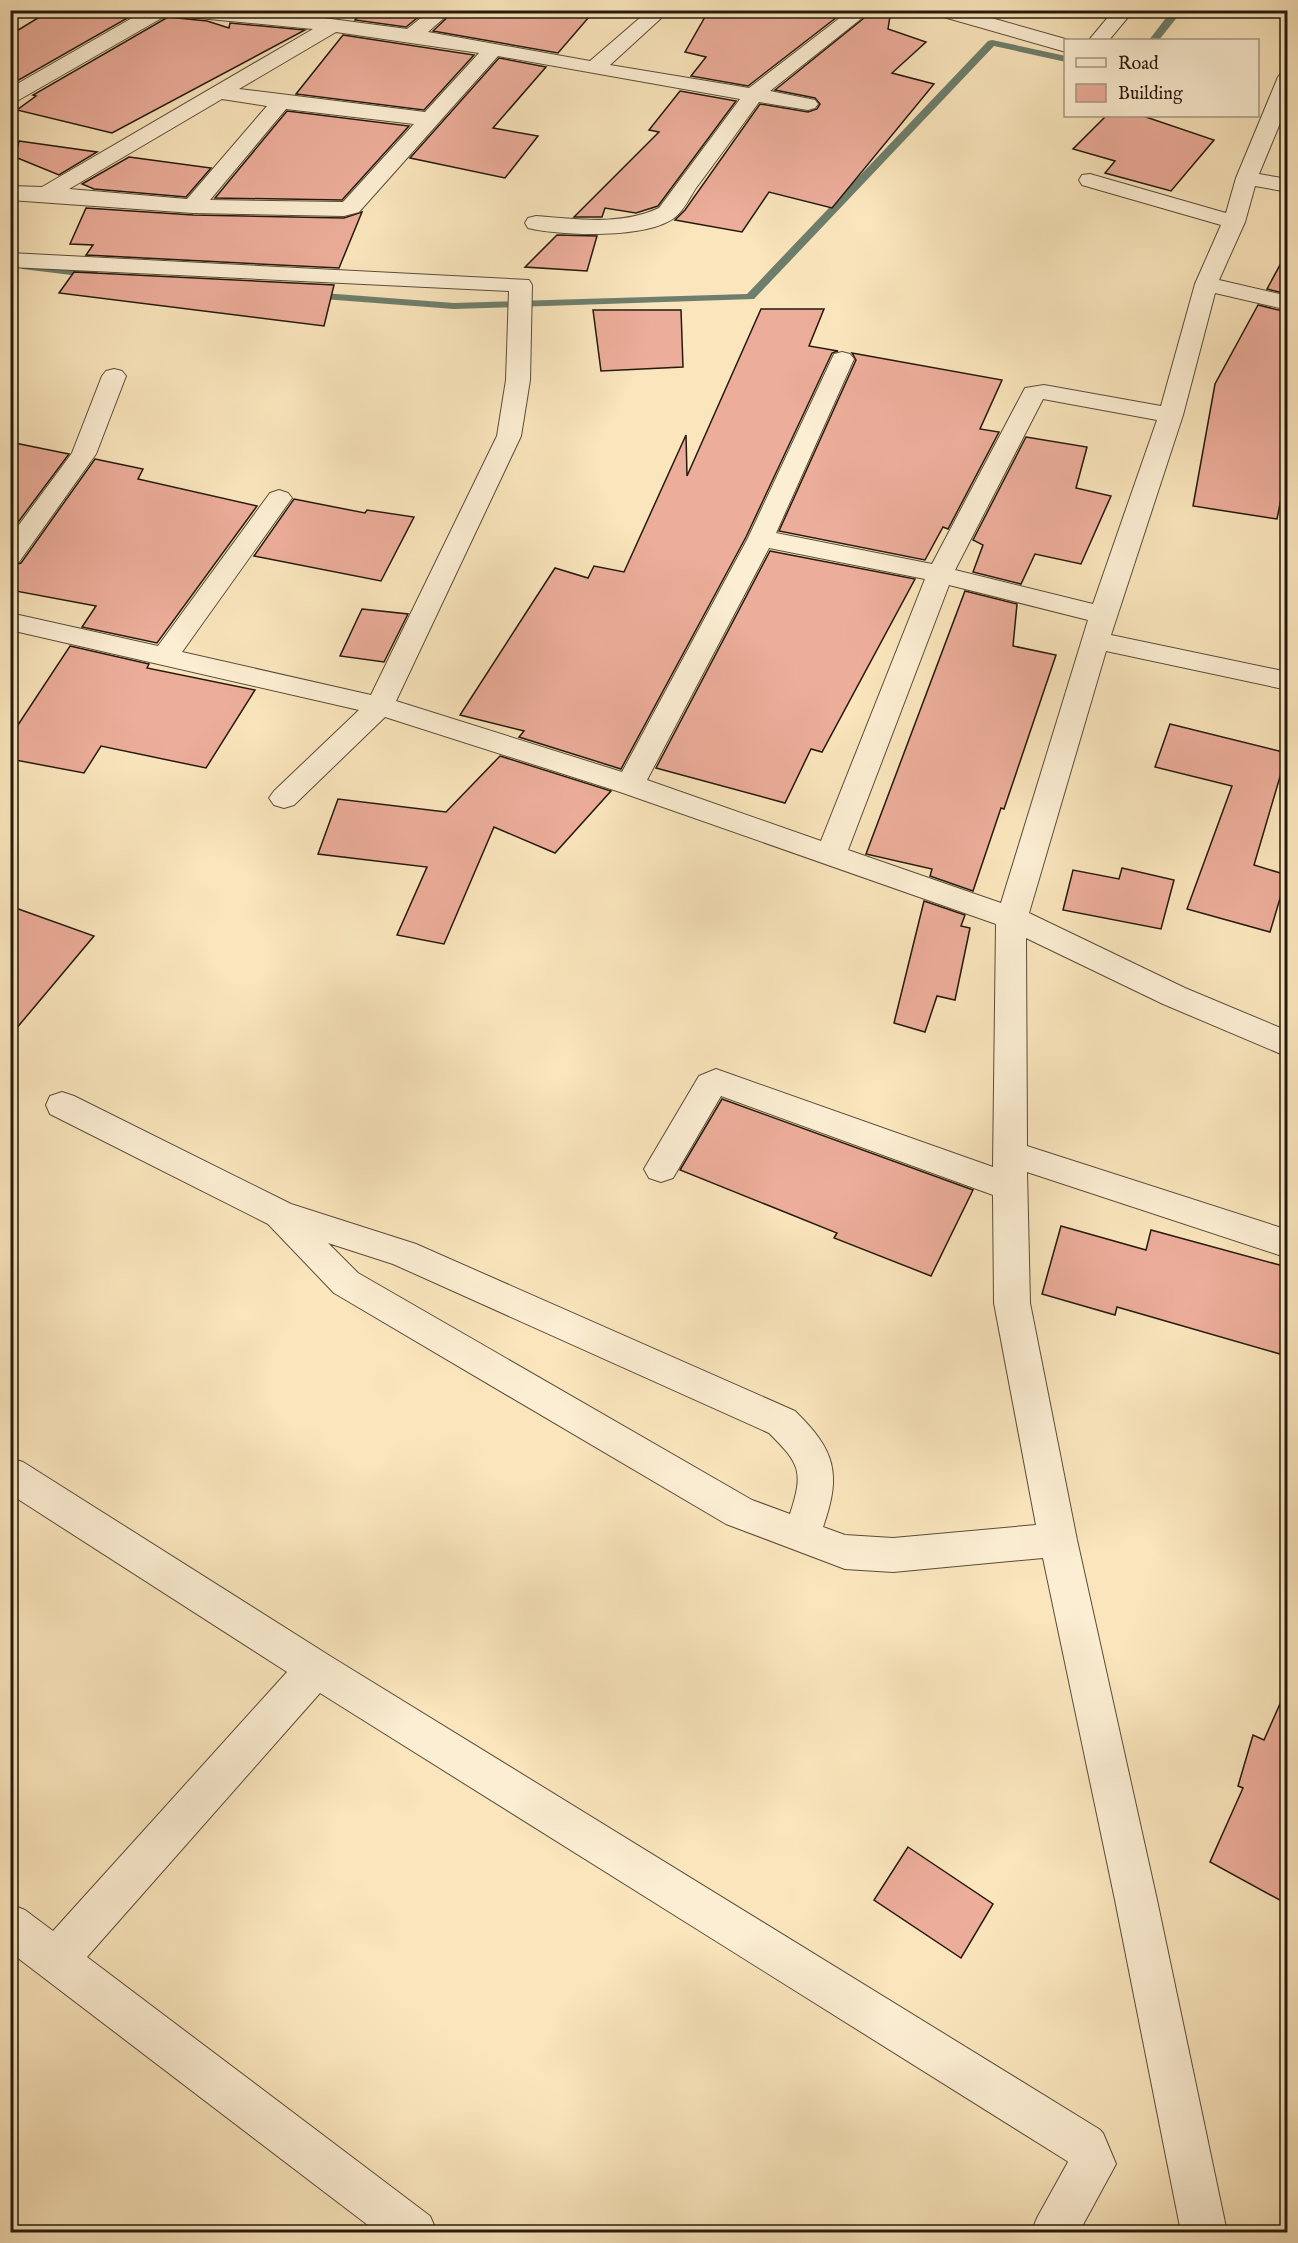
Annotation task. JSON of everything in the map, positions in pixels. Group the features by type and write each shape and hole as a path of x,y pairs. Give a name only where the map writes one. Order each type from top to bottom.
{"street":[{"path":"10,97 161,10"},
{"path":"172,10 290,15 333,25 411,35 808,104"},
{"path":"411,35 444,10"},
{"path":"536,223 636,225 654,221 667,213 754,94 863,10"},
{"path":"940,10 1064,46"},
{"path":"1100,39 1125,10"},
{"path":"594,68 649,13"},
{"path":"46,194 333,25"},
{"path":"10,192 193,206 344,209 351,207 493,49"},
{"path":"1204,2232 1136,1900 1058,1540 1012,1303 1010,1187 1012,918 1099,627 1171,416 1206,284 1234,222 1247,178 1287,77"},
{"path":"219,92 281,102 428,119"},
{"path":"193,206 281,102"},
{"path":"1247,178 1287,186"},
{"path":"1090,180 1234,222"},
{"path":"12,262 521,285 519,393 509,436 380,706 284,798"},
{"path":"1206,284 1287,303"},
{"path":"630,784 761,538 842,359"},
{"path":"10,556 84,454 114,376"},
{"path":"831,854 940,574 1035,392 1171,416"},
{"path":"165,656 279,498"},
{"path":"761,538 940,574 1099,627 1287,681"},
{"path":"10,621 380,706 630,784 1012,918 1174,996 1287,1045"},
{"path":"661,1169 711,1085 716,1081 1010,1187"},
{"path":"62,1105 280,1214 404,1254 782,1422 800,1440 814,1462 813,1500 801,1536"},
{"path":"1011,1154 1287,1244"},
{"path":"280,1214 346,1283 739,1512 844,1552 893,1555 1058,1540"},
{"path":"10,1474 316,1669 1083,2145 1093,2164 1054,2232"},
{"path":"57,1959 316,1669"},
{"path":"10,1925 414,2232"}],"building":[{"path":"51,10 113,10 131,16 10,85 10,35"},
{"path":"362,10 427,10 406,27 355,20"},
{"path":"455,10 595,10 558,53 433,31"},
{"path":"709,10 846,10 748,86 691,76 706,57 685,52"},
{"path":"874,10 891,10 888,29 926,42 892,73 934,84 832,208 769,192 742,232 675,220 685,210 760,104 808,112 817,109 820,104 815,98 775,90"},
{"path":"168,17 207,21 229,28 230,23 305,30 112,133 17,110 36,96 33,95"},
{"path":"343,35 474,55 424,110 296,94"},
{"path":"499,58 546,67 493,128 538,136 505,178 410,158"},
{"path":"680,91 736,101 658,206 636,213 605,208 602,217 574,217 659,132 649,130"},
{"path":"287,111 409,126 342,200 215,198"},
{"path":"1105,117 1146,117 1214,140 1171,191 1105,173 1115,161 1073,149"},
{"path":"19,141 97,152 59,175 15,157"},
{"path":"129,157 211,168 186,197 94,189 82,184"},
{"path":"86,208 193,215 344,218 362,212 339,268 86,255 93,245 70,244"},
{"path":"557,235 597,236 587,271 525,267"},
{"path":"1287,252 1287,294 1267,289"},
{"path":"74,272 334,285 324,326 59,293"},
{"path":"1258,305 1287,312 1287,469 1277,519 1193,506 1215,384"},
{"path":"761,309 824,309 809,346 838,351 832,353 746,537 621,769 519,737 524,731 460,715 555,568 588,578 594,566 624,572 686,435 687,476"},
{"path":"593,310 681,310 683,367 601,371"},
{"path":"852,353 1002,380 980,429 999,432 948,529 943,527 925,560 779,531 856,360"},
{"path":"1026,437 1087,447 1076,488 1111,496 1081,564 1035,554 1021,584 973,572 983,545 973,540"},
{"path":"10,442 69,454 10,533"},
{"path":"95,459 143,469 138,479 257,506 157,643 82,627 96,606 10,590 10,566 21,563"},
{"path":"294,499 365,513 367,510 414,517 381,581 254,556"},
{"path":"770,551 915,579 822,752 811,749 785,803 656,768"},
{"path":"965,591 1017,604 1013,646 1056,655 1004,809 1001,808 973,891 930,876 932,869 866,854"},
{"path":"362,609 408,614 384,662 340,656"},
{"path":"70,646 149,664 147,668 255,690 206,768 101,746 84,773 10,759 10,737"},
{"path":"1170,724 1287,753 1254,865 1287,875 1270,932 1187,909 1232,786 1155,767"},
{"path":"500,756 611,791 555,853 494,827 444,944 397,935 427,867 318,854 338,799 446,812"},
{"path":"1122,868 1174,880 1161,929 1063,910 1073,870 1119,879"},
{"path":"924,901 965,915 961,926 970,928 955,1000 937,996 925,1032 894,1023"},
{"path":"10,906 94,936 10,1036"},
{"path":"722,1099 973,1190 931,1276 834,1238 837,1233 680,1170"},
{"path":"1061,1226 1146,1250 1151,1230 1287,1267 1287,1356 1117,1307 1115,1315 1042,1294"},
{"path":"1287,1688 1287,1904 1210,1862 1243,1788 1238,1786 1253,1735 1264,1740"},
{"path":"908,1847 993,1904 961,1958 874,1900"}],"waterway":[{"path":"1155,39 1178,10"},
{"path":"310,295 454,306 750,297 992,43 1064,59"},
{"path":"26,267 96,275"}]}
